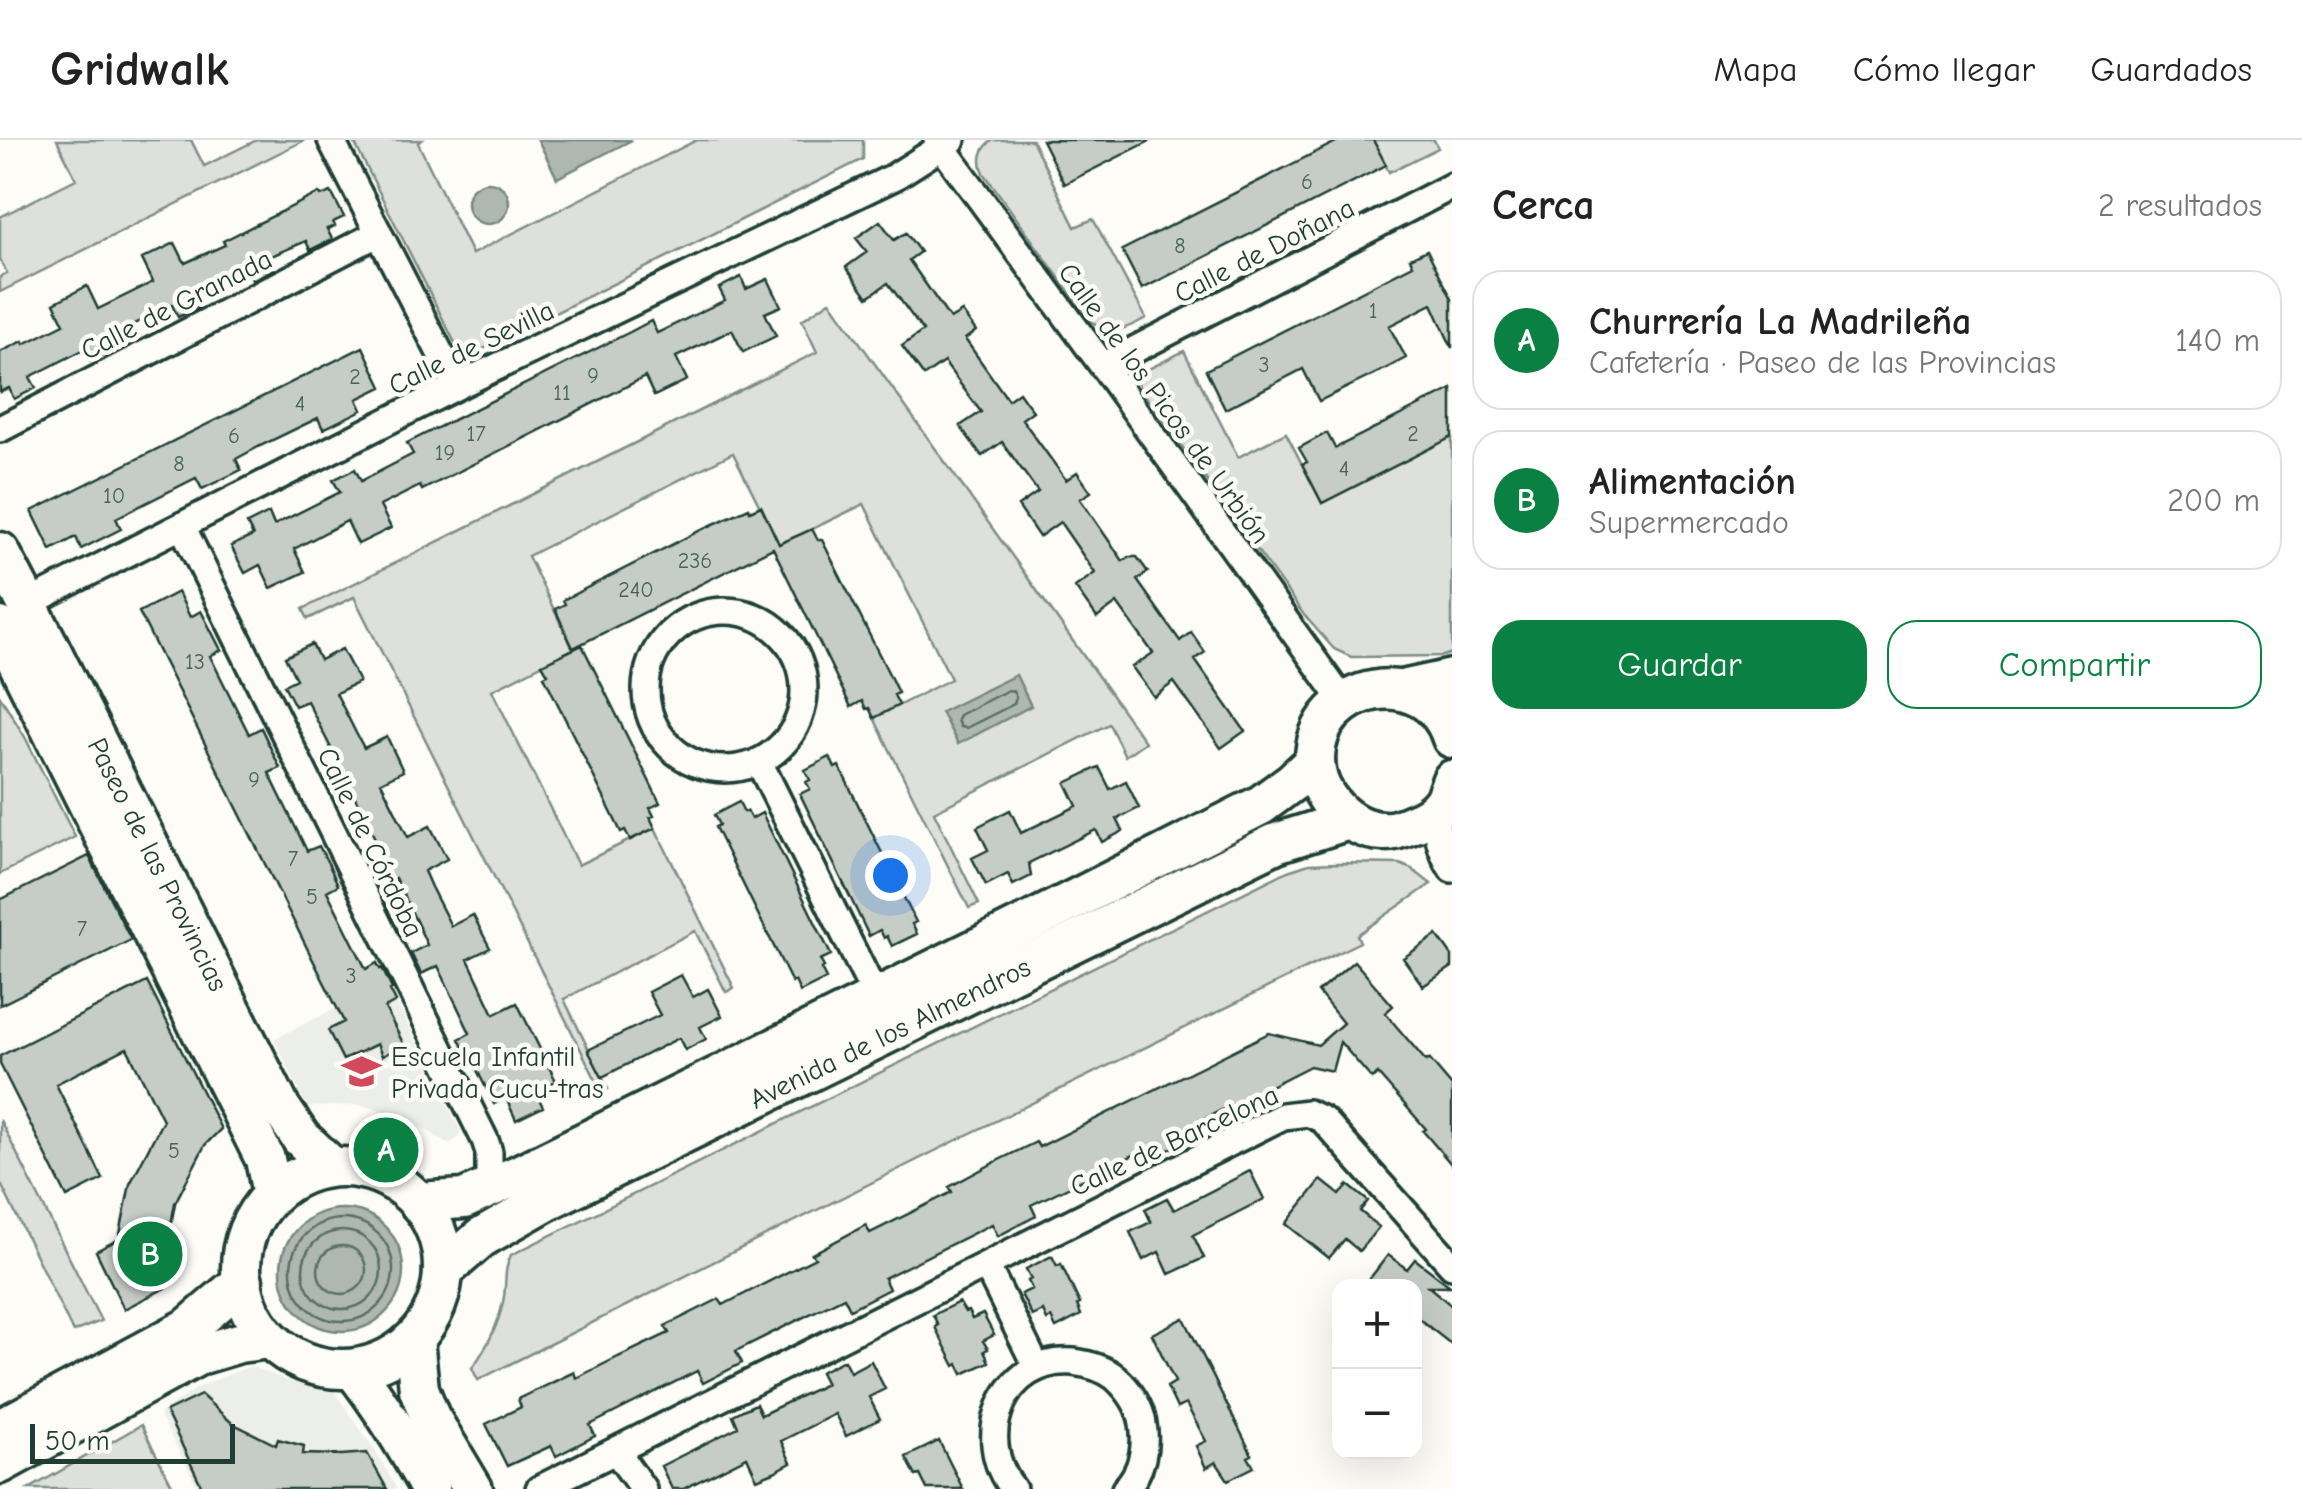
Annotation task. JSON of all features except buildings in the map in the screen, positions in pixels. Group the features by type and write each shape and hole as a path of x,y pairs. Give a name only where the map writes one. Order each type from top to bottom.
{"street":[{"path":"331,140 457,386"},
{"name":"Calle de los Picos de Urbión","path":"943,142 1344,702"},
{"name":"Calle de Sevilla","path":"14,615 457,386 894,177 943,142"},
{"name":"Calle de Doñana","path":"1103,366 1452,186"},
{"name":"Calle de Granada","path":"0,428 379,233"},
{"name":"Calle de Córdoba","path":"182,526 485,1140 489,1188"},
{"name":"Paseo de las Provincias","path":"0,552 14,615 265,1159 272,1194"},
{"path":"724,610 751,615 774,628 792,648 802,672 803,699 796,725 781,747 759,762 738,769 715,770 690,762 668,746 653,724 646,699 648,672 658,648 675,628 698,615 724,610"},
{"name":"Paseo de las Provincias","path":"14,615 280,1107 301,1138 332,1167"},
{"path":"1444,796 1419,822 1398,830 1370,829 1349,820 1332,806 1320,785 1315,761 1318,735 1344,702 1374,689 1402,690 1452,679"},
{"path":"1402,690 1423,698 1442,715 1452,738"},
{"name":"Avenida de los Almendros","path":"418,1202 464,1199 489,1188 1261,804 1315,761"},
{"name":"Avenida de los Almendros","path":"759,762 876,997"},
{"path":"1444,796 1438,835 1452,869"},
{"name":"Avenida de los Almendros","path":"443,1271 481,1238 546,1201 1276,842 1349,820"},
{"name":"Calle de Barcelona","path":"539,1489 1283,1116 1308,1113 1323,1120 1452,1265"},
{"path":"332,1167 357,1168 396,1183 418,1202 438,1236 443,1271 439,1296 414,1340 382,1362 353,1369 318,1367 294,1358 269,1339 251,1313 243,1281 243,1253 250,1225 272,1194 296,1177 332,1167"},
{"path":"986,1265 1037,1368"},
{"path":"0,1428 188,1328 243,1281"},
{"path":"0,1464 199,1355 269,1339"},
{"path":"414,1340 419,1389 430,1416 473,1489"},
{"path":"1013,1489 1002,1476 994,1452 994,1426 1002,1402 1016,1382 1037,1368 1062,1362 1087,1364 1110,1373 1129,1390 1142,1412 1146,1437 1142,1462 1126,1489"},
{"path":"353,1369 399,1433 430,1489"},
{"path":"616,1451 643,1489"}],"shaded area":[{"path":"57,140 191,140 204,166 257,140 305,140 0,292 0,277 7,273 0,259 0,217 76,179"},
{"path":"353,140 422,140 418,143 472,254 697,140 863,140 863,159 477,352 466,353 456,345"},
{"path":"993,140 1032,140 1075,227 1093,219 1146,318 1118,330 1105,329 1090,321 984,173 982,155"},
{"path":"1373,140 1434,140 1438,148 1389,172"},
{"path":"830,301 1145,742 1125,756 1109,724 934,812 979,904 969,908 874,718 951,679 864,504 779,545 733,453 528,556 573,649 492,690 578,865 655,828 734,988 726,992 695,931 564,999 608,1089 602,1092 354,597 308,619 303,609 817,352 802,320"},
{"path":"1184,351 1238,457 1286,433 1322,503 1452,437 1452,653 1351,657 1334,649 1304,615 1139,387 1141,373"},
{"path":"0,696 75,837 0,874"},
{"path":"1309,864 1400,864 1431,884 1357,935 1360,942 478,1380 472,1368 498,1320 511,1255 1288,871"},
{"name":"Escuela Infantil Privada Cucu-tras","path":"387,983 460,1130 459,1137 451,1143 386,1111 359,1105 307,1107 274,1039"},
{"path":"0,1120 101,1321 73,1332 0,1182"},
{"path":"250,1366 288,1381 333,1390 397,1489 199,1489 159,1414 199,1387"},
{"path":"141,1425 174,1489 29,1489"}],"water":[{"path":"538,140 632,140 557,178"},
{"path":"488,182 503,188 509,203 503,218 488,224 473,218 467,203 473,188"},
{"path":"1016,675 1031,706 958,744 941,712"},
{"path":"342,1209 365,1213 385,1227 399,1247 403,1270 399,1293 385,1313 365,1327 342,1331 319,1327 299,1313 285,1293 281,1270 285,1247 299,1227 319,1213"}],"place":[{"name":"Escuela Infantil Privada Cucu-tras","path":"361,1072"},
{"name":"Churrería La Madrileña","path":"386,1150"},
{"name":"Alimentación","path":"150,1254"}]}
